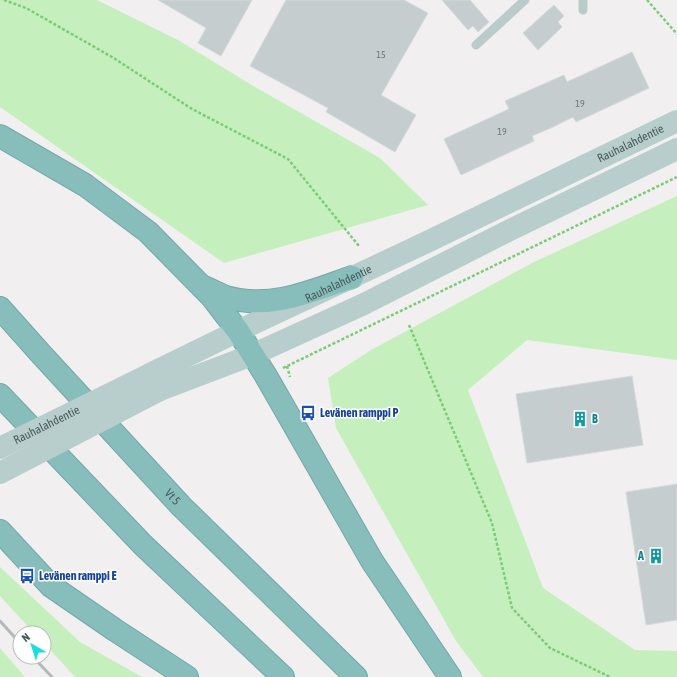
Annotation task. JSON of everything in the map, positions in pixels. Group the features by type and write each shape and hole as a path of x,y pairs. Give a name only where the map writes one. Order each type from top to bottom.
{"highway":[{"path":"0,136 86,185 148,232 211,296 238,331 266,376 372,561 450,677"},
{"path":"202,287 227,297 243,300 268,301 291,298 352,277"},
{"name":"Vt 5","path":"0,308 181,506 356,677"},
{"path":"0,395 143,545 283,677"},
{"path":"0,532 51,586 187,677"}],"main road":[{"name":"Rauhalahdentie","path":"0,473 155,382 238,331 427,242 677,121"},
{"name":"Rauhalahdentie","path":"0,448 155,382 252,355 364,304 510,230 677,149"}],"lane":[{"path":"476,45 525,0"},
{"path":"583,0 583,10"}],"path":[{"path":"4,0 26,8 112,57 192,109 288,159 359,246"},
{"path":"647,0 677,34"},
{"path":"409,325 492,522 512,608 550,648 610,677"}],"green space":[{"path":"0,0 97,0 178,40 255,87 380,158 428,205 224,263 0,107"},
{"path":"677,196 677,360 527,340 468,390 543,588 635,650 677,651 677,677 483,677 456,641 336,428 328,378 371,350 534,262"},
{"path":"0,567 80,642 142,677 75,677 52,652 52,625 27,625 0,596"},
{"path":"0,648 12,662 12,665 15,665 25,677 0,677"}],"building":[{"path":"158,0 252,0 221,56 198,43 206,28"},
{"path":"286,0 404,0 428,13 381,95 416,115 395,152 326,112 328,108 250,66"},
{"path":"442,0 470,0 489,22 478,32 473,26 468,30"},
{"path":"554,5 564,16 558,22 562,27 538,50 523,33"},
{"path":"632,52 649,88 576,122 573,117 532,136 534,141 461,175 444,139 509,109 505,101 564,75 567,82"},
{"name":"B","path":"632,376 643,445 527,463 516,394"},
{"name":"A","path":"677,484 677,620 646,625 626,492"}],"railway":[{"path":"0,621 12,634"},
{"path":"41,665 52,677"}],"place":[{"name":"Levänen ramppi P","path":"308,413"},
{"name":"B","path":"580,419"},
{"name":"A","path":"656,556"},
{"name":"Levänen ramppi E","path":"27,576"}]}
